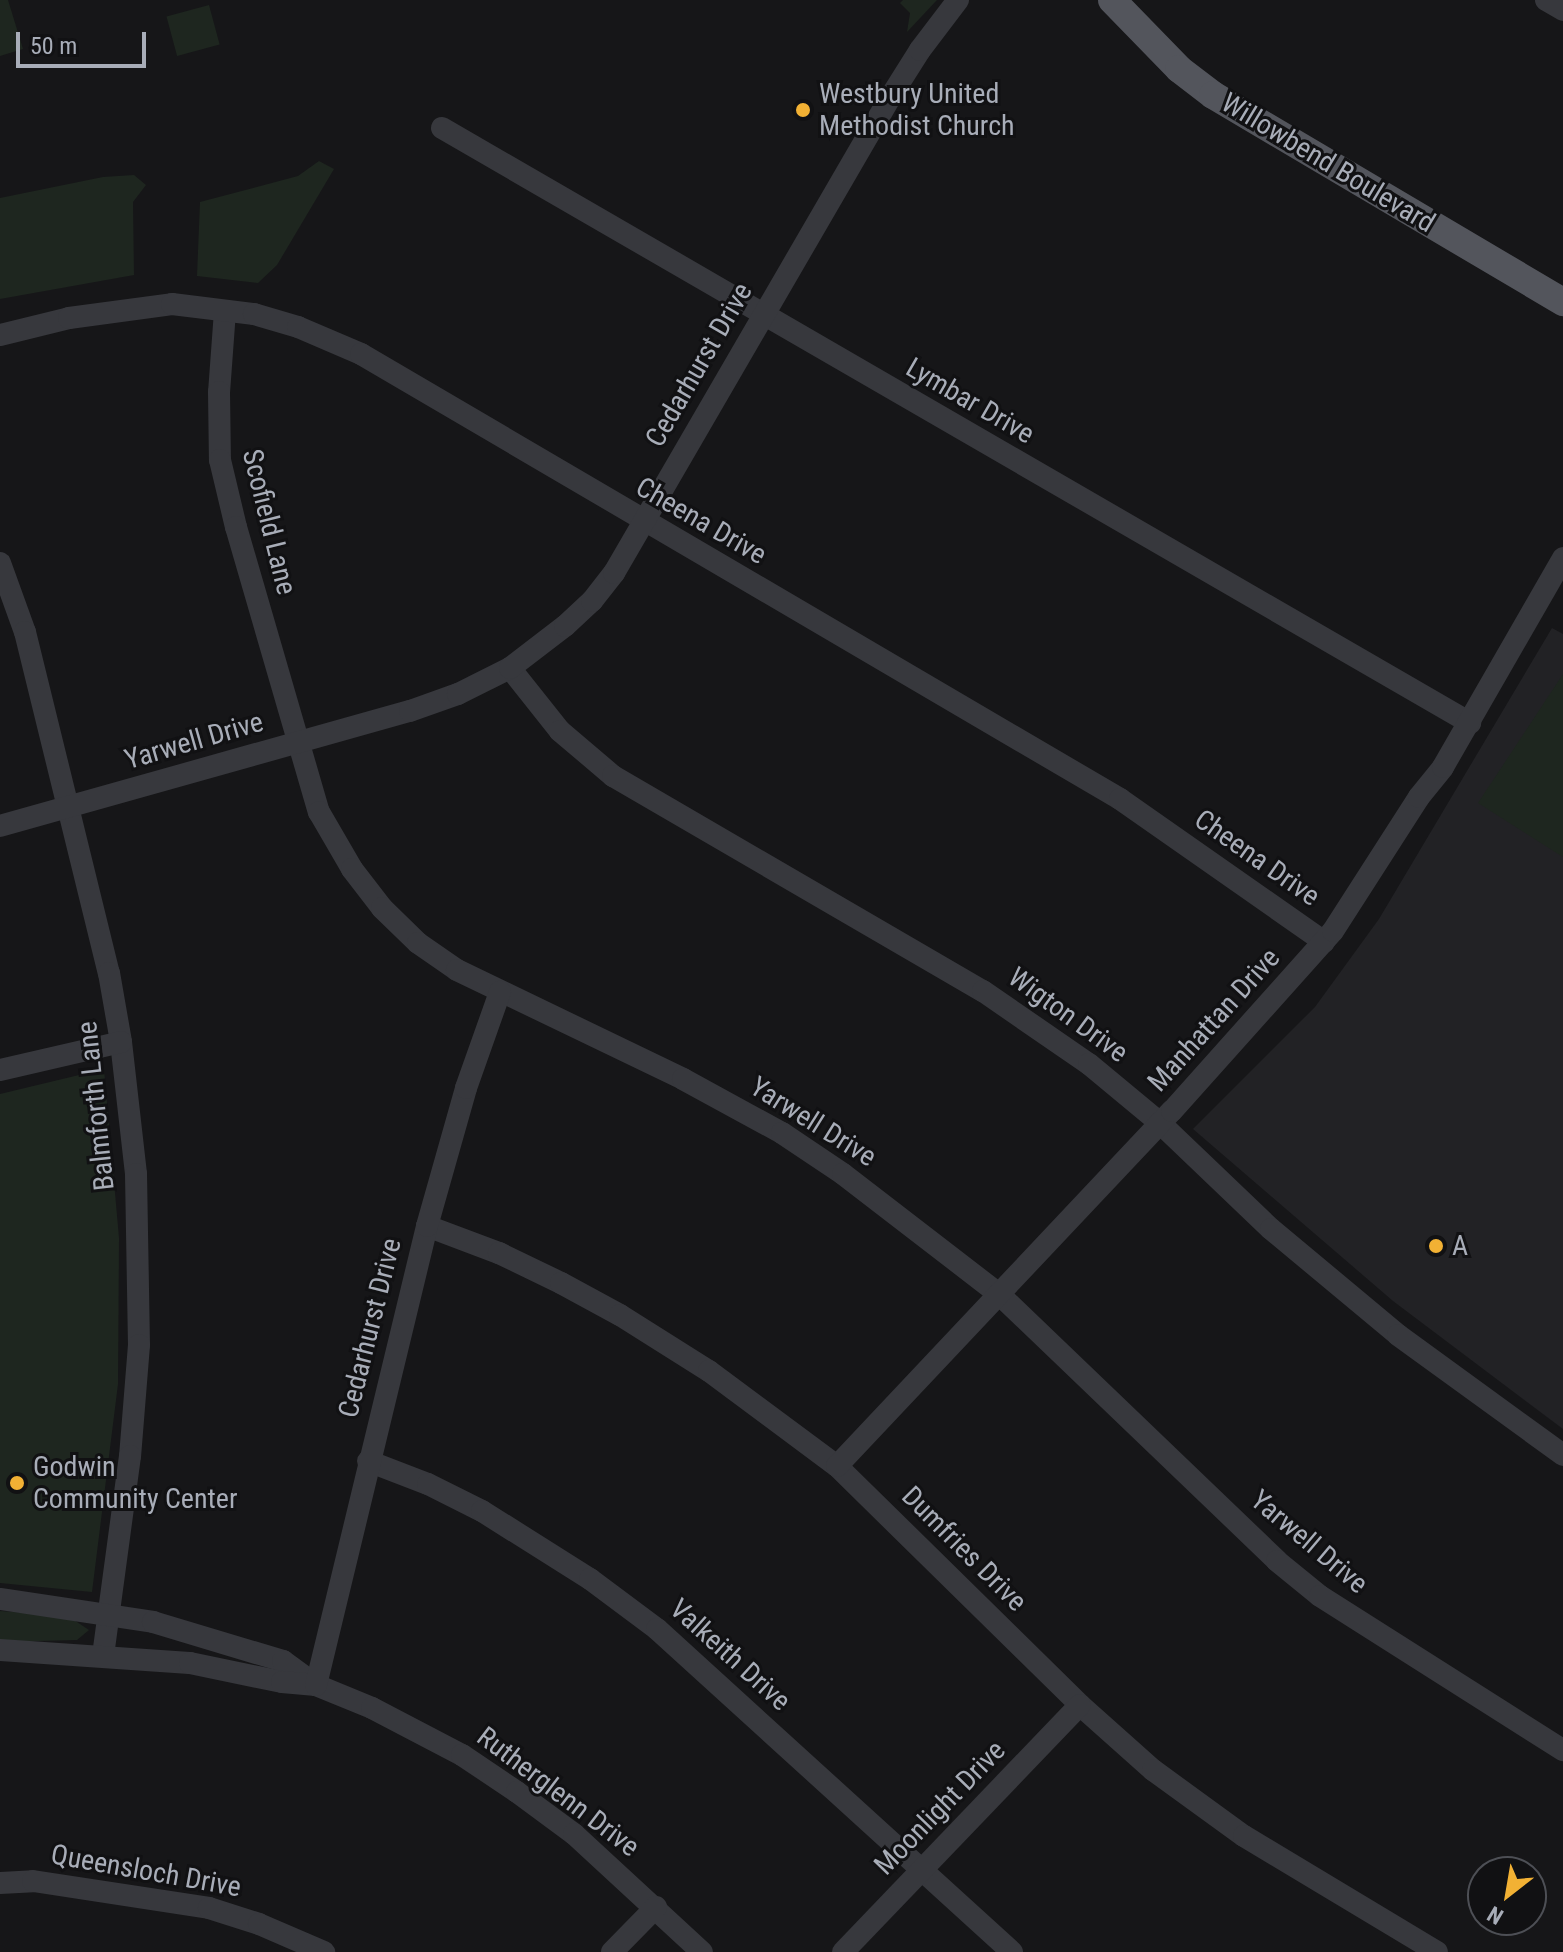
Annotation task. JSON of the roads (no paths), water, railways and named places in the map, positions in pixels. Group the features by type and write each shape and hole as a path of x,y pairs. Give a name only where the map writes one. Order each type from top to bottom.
{"main road":[{"name":"Willowbend Boulevard","path":"1112,0 1179,69 1213,95 1563,302"}],"street":[{"name":"Cedarhurst Drive","path":"297,742 410,711 458,694 510,668 592,601 614,573 891,96 958,0"},
{"path":"1546,0 1563,10"},
{"name":"Lymbar Drive","path":"442,128 1470,723"},
{"name":"Cheena Drive","path":"0,335 140,306 172,304 254,314 298,327 361,354 1120,799 1324,942"},
{"name":"Scofield Lane","path":"225,311 219,392 220,460 297,742"},
{"name":"Manhattan Drive","path":"837,1466 1160,1123 1324,942 1470,723 1563,558"},
{"name":"Balmforth Lane","path":"2,574 25,632 109,973 121,1042 136,1174 139,1345 130,1456 103,1655"},
{"name":"Wigton Drive","path":"510,668 560,731 613,776 983,991 1089,1064 1160,1123 1271,1229 1375,1316 1563,1455"},
{"name":"Yarwell Drive","path":"0,826 69,809 297,742 319,812 352,869 382,908 418,943 457,970 683,1079 782,1133 928,1236 999,1294 1277,1561 1320,1596 1563,1750"},
{"name":"Cedarhurst Drive","path":"316,1685 427,1226 466,1088 500,992"},
{"path":"0,1070 121,1042"},
{"name":"Dumfries Drive","path":"427,1226 499,1253 620,1315 709,1371 837,1466 1080,1705 1153,1770 1218,1819 1437,1952"},
{"name":"Valkeith Drive","path":"368,1461 428,1484 482,1511 590,1579 657,1629 1012,1952"},
{"name":"Rutherglenn Drive","path":"0,1599 108,1615 217,1638 283,1661 316,1685 372,1708 462,1755 574,1834 702,1952"},
{"name":"Rutherglenn Drive","path":"0,1650 190,1663 282,1682 316,1685"},
{"name":"Moonlight Drive","path":"843,1952 1080,1705"},
{"name":"Queensloch Drive","path":"0,1883 33,1881 209,1908 259,1924 324,1952"},
{"path":"612,1952 656,1907"}],"place":[{"name":"Westbury United Methodist Church","path":"803,110"},
{"name":"A","path":"1436,1246"},
{"name":"Godwin Community Center","path":"17,1483"}]}
